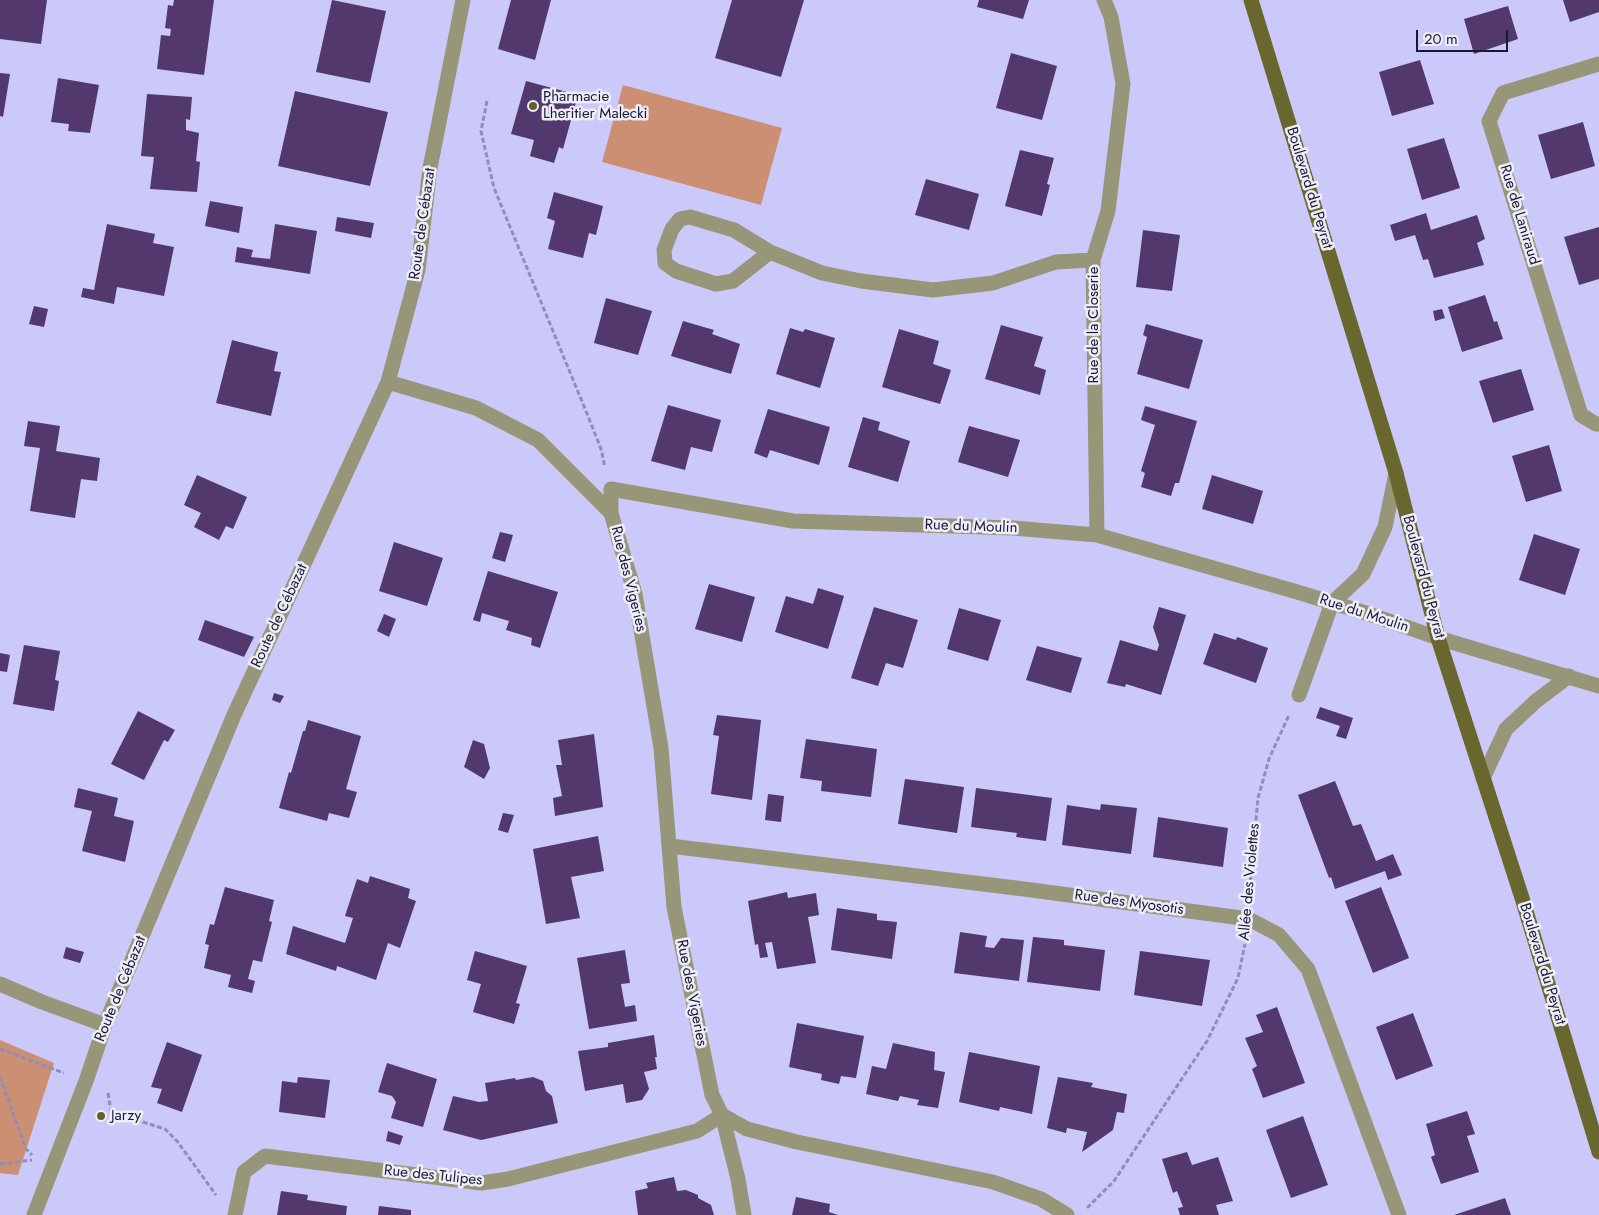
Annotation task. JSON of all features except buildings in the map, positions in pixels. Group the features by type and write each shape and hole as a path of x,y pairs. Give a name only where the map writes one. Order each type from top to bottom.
{"main road":[{"name":"Boulevard du Peyrat","path":"1251,0 1396,473 1438,638 1522,898 1599,1152"}],"street":[{"name":"Route de Cébazat","path":"34,1215 86,1081 105,1025 234,715 388,382 418,270 430,168 463,0"},
{"name":"Rue de la Closerie","path":"1096,535 1093,260 1108,211 1123,84 1112,17 1104,0"},
{"name":"Rue de Laniraud","path":"1599,64 1503,93 1490,121 1582,415 1599,424"},
{"path":"770,252 733,281 716,284 676,271 665,263 664,250 672,229 680,219 690,217 734,230 770,252 822,272 861,281 933,290 993,283 1056,262 1093,260"},
{"path":"388,382 476,408 538,440 611,513"},
{"path":"1298,695 1332,603 1363,574 1385,527 1396,473"},
{"path":"610,489 611,513"},
{"name":"Rue du Moulin","path":"610,489 793,521 1013,528 1096,535 1370,614 1438,638 1599,686"},
{"name":"Rue des Vigeries","path":"611,513 635,594 662,748 674,907 712,1095 722,1115 738,1179 744,1215"},
{"path":"1483,778 1506,729 1536,701 1569,676"},
{"name":"Rue des Myosotis","path":"670,846 1024,888 1249,919 1279,935 1308,969 1398,1215"},
{"path":"0,984 105,1025"},
{"path":"722,1115 746,1129 797,1142 993,1182 1041,1199 1067,1215"},
{"name":"Rue des Tulipes","path":"235,1210 244,1172 265,1156 481,1183 508,1179 697,1131 722,1115"}],"path":[{"path":"487,101 481,131 494,188 602,449 610,489"},
{"name":"Allée des Violettes","path":"1086,1208 1114,1181 1207,1041 1238,978 1249,919 1249,881 1258,798 1269,758 1298,695"},
{"path":"0,1049 108,1091 111,1112 165,1129 177,1141 217,1197 235,1210"},
{"path":"0,1077 26,1149 37,1159 0,1164"}],"shaded area":[{"path":"623,85 782,128 761,205 602,162"},
{"path":"0,1040 54,1063 18,1175 0,1173"}],"place":[{"name":"Pharmacie Lheritier Malecki","path":"533,106"},
{"name":"Jarzy","path":"101,1116"}]}
